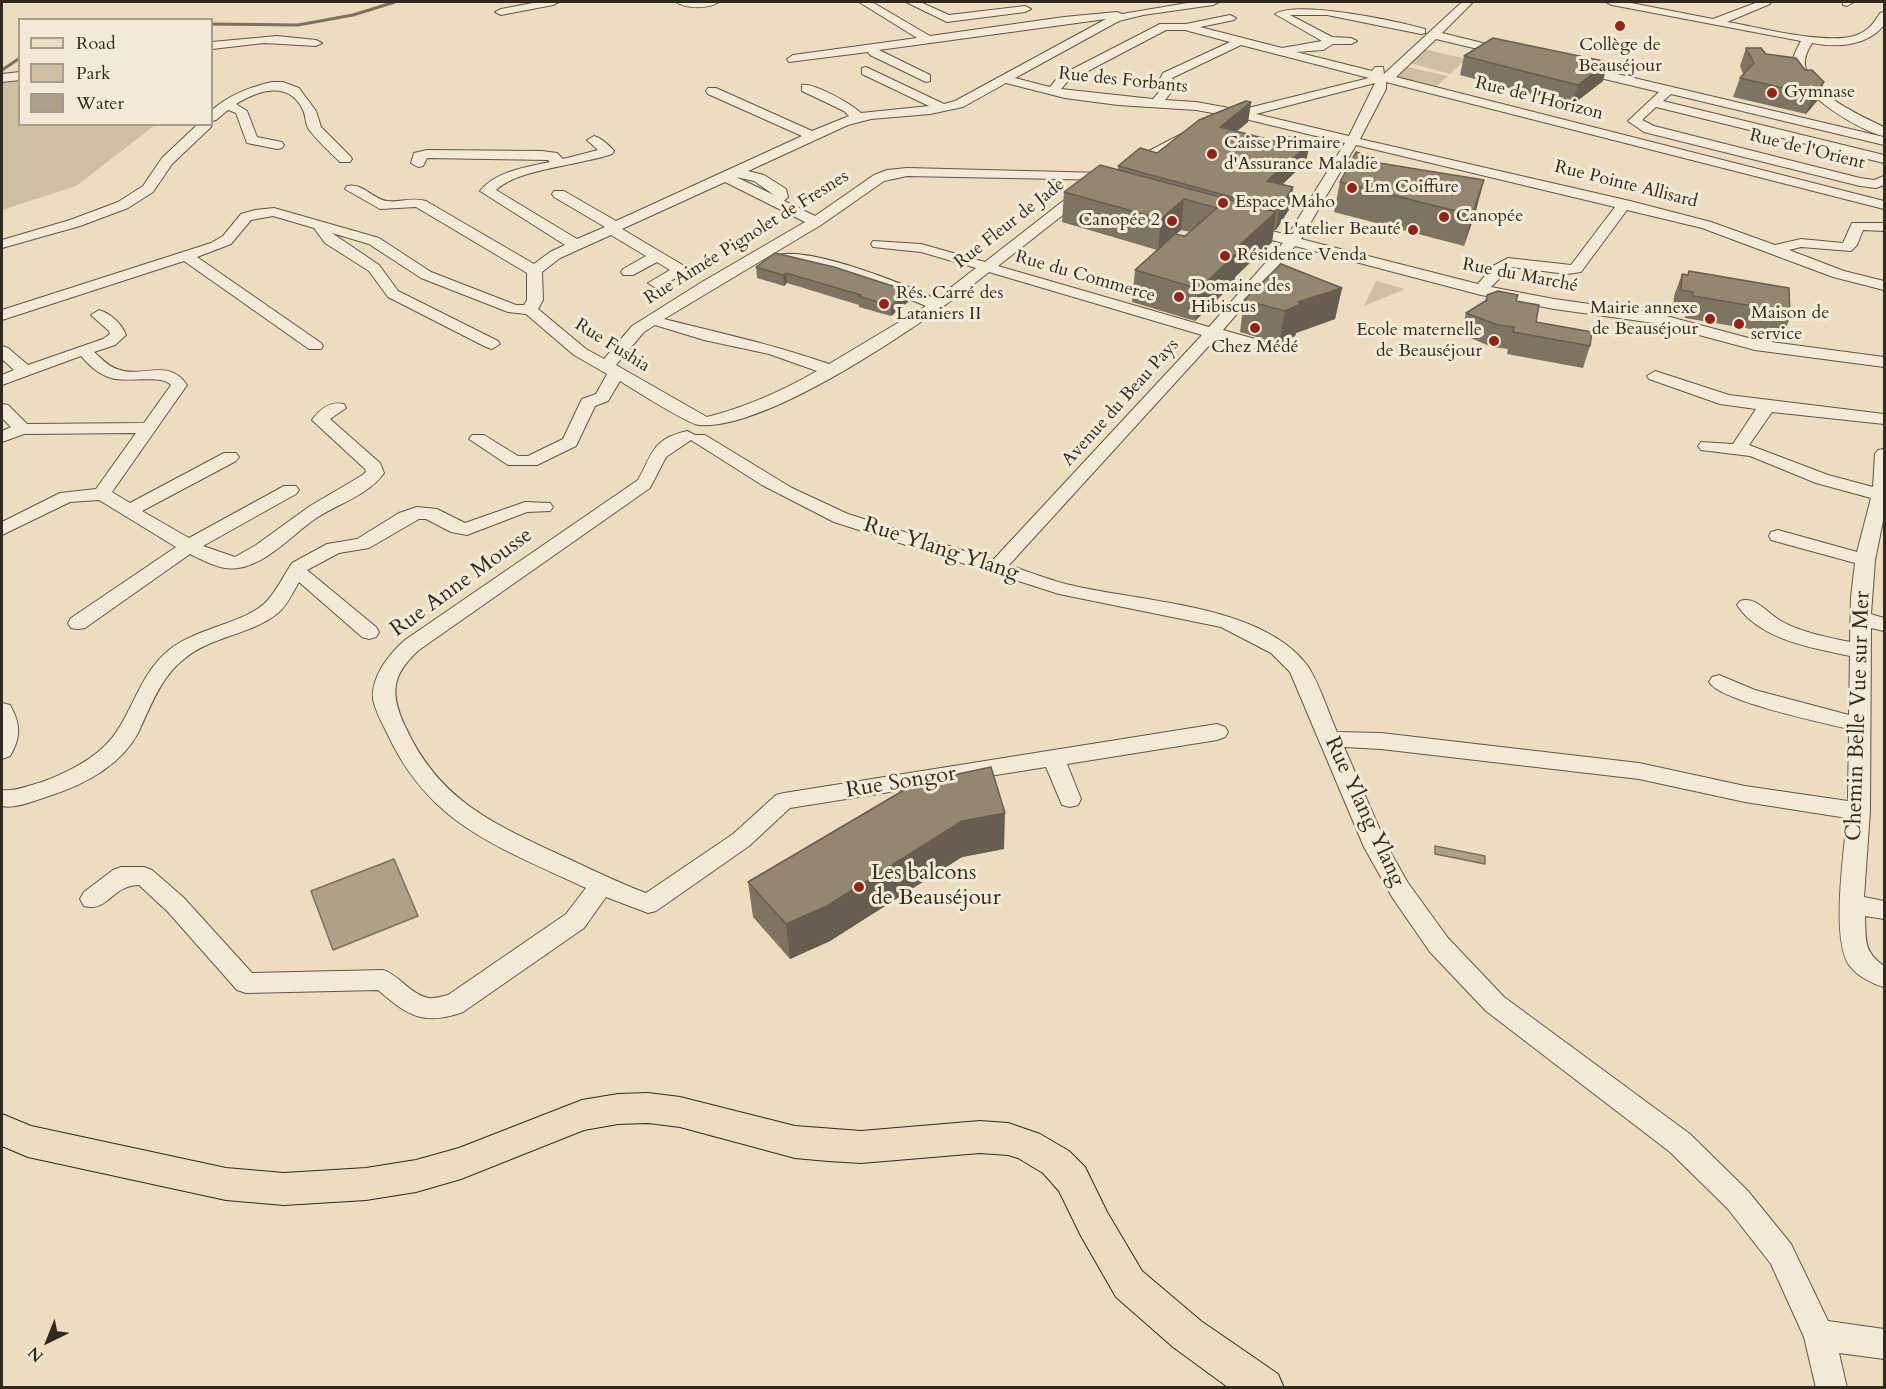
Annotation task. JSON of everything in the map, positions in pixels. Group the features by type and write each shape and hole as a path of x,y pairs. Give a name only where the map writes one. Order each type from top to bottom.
{"main road":[{"path":"2,1130 28,1141 226,1184 284,1189 366,1184 416,1176 461,1163 582,1115 618,1109 648,1108 680,1112 795,1142 828,1145 872,1146 980,1137 1008,1139 1028,1145 1056,1162 1072,1179 1094,1224 1129,1284 1187,1334 1263,1388"}],"street":[{"path":"501,12 554,2"},
{"path":"682,2 692,4 713,2"},
{"path":"865,2 927,39"},
{"path":"912,2 947,19 1025,9"},
{"path":"1003,2 1064,20"},
{"path":"794,59 1064,20 1131,14 1213,2"},
{"path":"1428,33 1451,2"},
{"path":"1428,33 1468,2"},
{"path":"1612,2 1808,40 1839,42 1854,40 1879,26 1884,15"},
{"path":"1714,23 1766,2"},
{"path":"1100,4 1131,14"},
{"path":"1342,50 1282,16 1282,12 1295,8 1320,8 1518,54"},
{"path":"2,315 186,256 229,239 242,220 261,212 289,214 374,241 435,279 513,309 529,309 535,302 535,271 540,265 576,245 858,117 942,109 966,102 1003,79 1115,19 1131,14"},
{"name":"Rue de l'Horizon","path":"1185,27 1230,18"},
{"name":"Rue de l'Horizon","path":"1056,87 1063,79 1164,26 1185,27 1884,205"},
{"name":"Rue Fleur de Jade","path":"699,426 740,414 797,389 937,306 1090,186 1105,177 1210,125 1241,114 1394,74 1428,33"},
{"path":"213,46 234,41 273,39 316,43"},
{"path":"1808,40 1798,61 1799,69 1813,89 1829,102 1884,132"},
{"path":"1270,50 1351,41"},
{"path":"1156,104 1171,86 1166,79 1167,76 1189,62 1218,54 1238,42"},
{"path":"872,48 874,53 926,78"},
{"path":"1564,65 1884,141"},
{"path":"866,71 942,109"},
{"path":"2,78 18,76"},
{"name":"Avenue du Beau Pays","path":"996,568 1212,333 1292,241 1353,140 1381,88 1378,78"},
{"name":"Rue des Forbants","path":"1003,79 1054,93 1118,101 1196,106 1353,140"},
{"path":"213,116 243,95 258,89 279,86 291,89 310,112 312,124 345,159"},
{"path":"806,88 848,108 858,117"},
{"name":"Rue de l'Orient","path":"1668,90 1634,121 1637,124 1721,147 1869,184 1884,180"},
{"path":"712,91 812,136"},
{"name":"Rue de l'Orient","path":"1654,103 1884,159"},
{"path":"227,105 241,111 252,140 277,145"},
{"path":"1848,132 1861,128 1865,123"},
{"path":"2,244 92,217 131,201 148,189 168,161 204,126"},
{"path":"576,245 487,191 490,186 506,178 607,151 594,140"},
{"name":"Rue Pointe Allisard","path":"1353,140 1625,204 1723,230 1828,271 1884,285"},
{"name":"Rue de l'Orient","path":"1708,161 1721,147"},
{"path":"418,163 419,156 427,154 531,154 552,156 560,164"},
{"name":"Rue Aimée Pignolet de Fresnes","path":"478,439 514,461 522,462 540,458 570,442 588,403 602,396 611,370 638,329 707,285 816,222 879,178 896,172 1105,177"},
{"path":"732,175 774,202 816,222"},
{"path":"1090,186 1113,192"},
{"path":"352,189 386,206 412,202 421,204 535,271"},
{"path":"559,194 681,271 656,283"},
{"path":"1480,290 1498,269 1512,262 1574,270 1625,204"},
{"path":"318,224 330,240 374,268 393,294 492,344"},
{"name":"Rue du Marché","path":"1228,224 1480,290 1554,304 1655,318 1755,345 1884,362"},
{"path":"1775,249 1801,243 1846,248 1850,245 1857,226 1884,228"},
{"name":"Rue du Commerce","path":"878,244 921,248 1274,350"},
{"path":"628,272 658,255"},
{"path":"186,256 315,346"},
{"path":"774,257 837,266 865,273 937,306"},
{"name":"Rue Fushia","path":"529,309 571,345 699,426"},
{"path":"2,380 109,342 118,335 116,329 99,315"},
{"path":"662,323 772,350 830,370"},
{"path":"83,350 104,370 114,374 163,375 178,381 179,385 102,494"},
{"path":"2,351 26,371"},
{"path":"1655,376 1726,400 1884,419"},
{"path":"1739,448 1767,406"},
{"path":"2,529 66,497 102,494 189,546 225,563 244,560 324,504 369,479 375,473 374,467 321,420 327,412 338,408"},
{"path":"2,409 22,429"},
{"name":"Rue Ylang Ylang","path":"699,426 740,464 806,503 840,518 1066,590 1226,622 1278,648 1299,669 1376,847 1400,890 1439,945 1495,1004 1680,1143 1738,1200 1781,1254 1819,1335 1832,1388"},
{"name":"Rue Anne Mousse","path":"648,904 490,832 459,812 422,776 403,746 384,701 384,687 403,651 644,484 650,477 656,457 664,448 699,426"},
{"path":"2,436 22,429 147,429"},
{"path":"1707,446 1739,448 1766,455 1822,479 1881,495"},
{"name":"Chemin Belle Vue sur Mer","path":"1879,974 1859,960 1854,945 1852,904 1859,811 1861,618 1866,560 1881,495 1884,454"},
{"path":"129,511 230,457"},
{"path":"78,623 189,546 290,490"},
{"path":"2,798 51,788 76,777 98,762 126,735 152,682 170,660 198,640 248,621 273,607 305,562 325,551 362,544 406,517 417,513 430,513 458,528 467,529 525,507 544,507"},
{"path":"1778,536 1866,560"},
{"path":"297,571 369,632"},
{"path":"1748,605 1782,632 1862,651"},
{"path":"1861,618 1884,625"},
{"path":"1719,682 1748,695 1860,725"},
{"path":"2,710 8,726 8,742 2,751"},
{"name":"Rue Songor","path":"648,904 741,840 784,801 1054,760 1217,732"},
{"path":"1330,739 1382,741 1627,769 1745,794 1859,811"},
{"path":"1054,760 1070,799"},
{"path":"92,899 121,876 144,876 176,905 246,983 383,980 401,995 426,1009 454,1005 574,921 602,885"},
{"path":"1852,904 1884,910"},
{"path":"1819,1335 1884,1344"}],"green space":[{"path":"1425,50 1466,59 1450,74 1410,63"},
{"path":"1407,67 1448,76 1436,87 1393,79"},
{"path":"18,78 18,126 154,126 76,186 2,210 2,80"},
{"path":"1376,281 1405,289 1364,306"}],"water":[{"path":"1435,846 1485,856 1485,864 1435,854"},
{"path":"394,859 418,916 333,950 311,891"}],"building":[{"path":"1493,38 1608,62 1578,85 1464,56"},
{"path":"1746,48 1761,48 1766,54 1796,58 1805,70 1812,70 1824,82 1813,95 1740,78 1754,63"},
{"path":"1246,101 1251,102 1220,127 1282,143 1289,137 1310,143 1267,181 1293,187 1279,210 1118,166 1140,148 1157,153 1199,120"},
{"path":"1356,152 1369,155 1368,157 1374,158 1373,162 1484,180 1472,215 1340,182"},
{"path":"1100,165 1276,212 1234,250 1238,252 1199,289 1135,270 1175,234 1185,236 1217,208 1184,199 1161,219 1064,192"},
{"path":"775,253 834,267 908,291 891,306 786,273 783,275 756,267"},
{"path":"1281,264 1342,288 1298,302 1301,304 1285,311 1244,300"},
{"path":"1689,271 1789,288 1790,318 1760,313 1759,307 1693,296 1693,292 1681,290 1682,274 1688,275"},
{"path":"1498,291 1518,295 1516,301 1539,305 1536,322 1592,332 1590,346 1513,332 1514,327 1498,325 1466,313 1487,300 1487,295"},
{"path":"991,767 1005,813 962,821 827,906 786,924 748,882 916,783"}],"waterway":[{"path":"213,24 298,25 353,15 395,2"},
{"path":"2,70 18,59"}],"place":[{"name":"Collège de Beauséjour","path":"1620,26"},
{"name":"Gymnase","path":"1772,93"},
{"name":"Caisse Primaire d'Assurance Maladie","path":"1212,154"},
{"name":"Lm Coiffure","path":"1352,188"},
{"name":"Espace Maho","path":"1223,203"},
{"name":"Canopée","path":"1444,217"},
{"name":"Canopée 2","path":"1172,221"},
{"name":"L'atelier Beauté","path":"1413,230"},
{"name":"Résidence Venda","path":"1225,256"},
{"name":"Domaine des Hibiscus","path":"1179,297"},
{"name":"Rés. Carré des Lataniers II","path":"884,304"},
{"name":"Mairie annexe de Beauséjour","path":"1710,319"},
{"name":"Maison de service","path":"1739,324"},
{"name":"Chez Médé","path":"1255,328"},
{"name":"Ecole maternelle de Beauséjour","path":"1494,341"},
{"name":"Les balcons de Beauséjour","path":"859,887"}]}
